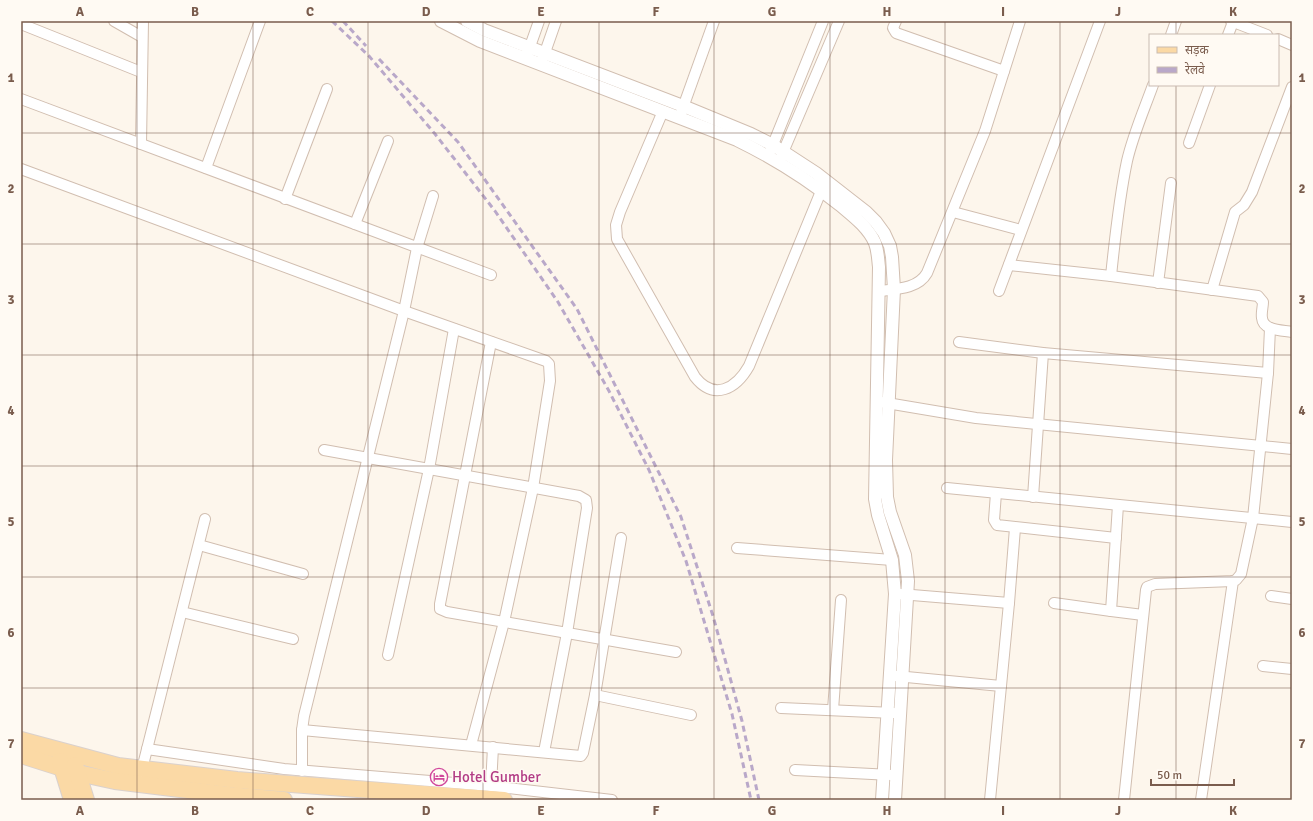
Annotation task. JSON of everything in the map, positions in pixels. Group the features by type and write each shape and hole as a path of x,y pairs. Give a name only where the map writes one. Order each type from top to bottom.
{"main road":[{"path":"21,740 118,766 255,781 504,800"},
{"path":"64,752 62,768 72,800"},
{"path":"64,752 78,773 86,800"},
{"path":"21,755 78,773 115,781 225,798 250,797 284,800"}],"street":[{"path":"114,21 142,37"},
{"path":"140,144 143,21"},
{"path":"206,168 260,21"},
{"path":"441,21 480,41 528,53"},
{"path":"528,53 539,21"},
{"path":"543,59 556,21"},
{"path":"682,112 714,21"},
{"path":"770,150 823,21"},
{"path":"781,157 839,21"},
{"path":"896,21 893,28 896,33 1004,71"},
{"path":"880,291 916,284 924,278 953,212 985,131 1020,21"},
{"path":"999,291 1100,21"},
{"path":"1171,34 1176,21"},
{"path":"1228,34 1232,21 1264,34"},
{"path":"474,23 528,53 682,112 750,134 770,150 866,212 884,233 890,246 892,257 894,289 875,498 878,515 892,560 895,594 887,713 890,775 895,800"},
{"path":"21,24 141,72"},
{"path":"1279,39 1292,45"},
{"path":"543,59 663,111 682,112"},
{"path":"1111,276 1119,206 1128,160 1135,135 1153,86"},
{"path":"1189,142 1210,86"},
{"path":"1212,290 1234,212 1244,205 1252,192 1292,87"},
{"path":"285,199 327,89"},
{"path":"21,98 285,199 491,275"},
{"path":"663,111 620,212 616,225 617,239 695,377 706,388 718,391 726,389 734,385 745,374 824,185"},
{"path":"355,224 388,141"},
{"path":"21,169 404,311 546,361 549,364 550,381 533,488 504,622 471,745"},
{"path":"1158,283 1170,183"},
{"path":"824,185 868,231 875,243 879,267 887,497 890,512 905,555 908,581 900,714 890,775 882,800"},
{"path":"302,771 302,730 304,716 404,311 417,248 433,196"},
{"path":"953,212 1021,230"},
{"path":"1009,265 1111,276 1260,298 1263,302 1262,319 1264,324 1270,328 1292,332"},
{"path":"1124,800 1145,591 1154,584 1232,581 1236,580 1241,574 1253,518 1268,373 1270,328"},
{"path":"388,655 429,469 454,329"},
{"path":"491,342 440,609 447,612 676,652"},
{"path":"959,342 1043,353 1268,373"},
{"path":"1033,497 1043,353"},
{"path":"883,402 976,418 1292,449"},
{"path":"324,450 579,496 584,499 586,502 567,633 544,752"},
{"path":"947,488 1292,522"},
{"path":"996,493 994,522 997,525 1116,538"},
{"path":"1111,611 1118,505"},
{"path":"139,785 142,768 206,519"},
{"path":"990,800 1015,528"},
{"path":"302,730 582,755 595,695 621,538"},
{"path":"199,545 303,574"},
{"path":"737,548 892,560"},
{"path":"1201,800 1232,581"},
{"path":"895,594 1009,602"},
{"path":"1271,596 1292,599"},
{"path":"833,710 841,600"},
{"path":"1054,603 1143,615"},
{"path":"182,612 293,639"},
{"path":"1263,666 1292,669"},
{"path":"890,675 1001,686"},
{"path":"595,695 691,715"},
{"path":"781,708 900,714"},
{"path":"492,786 493,747"},
{"path":"147,749 302,771 492,786 612,800"},
{"path":"795,770 890,775"}],"railway":[{"path":"332,21 369,56 435,134 495,211 558,302 609,391 649,470 686,561 732,714 751,800"},
{"path":"343,21 366,46"},
{"path":"379,59 458,142 577,309 681,517 713,616 742,721 759,800"}],"place":[{"name":"Hotel Gumber","path":"439,777"}]}
